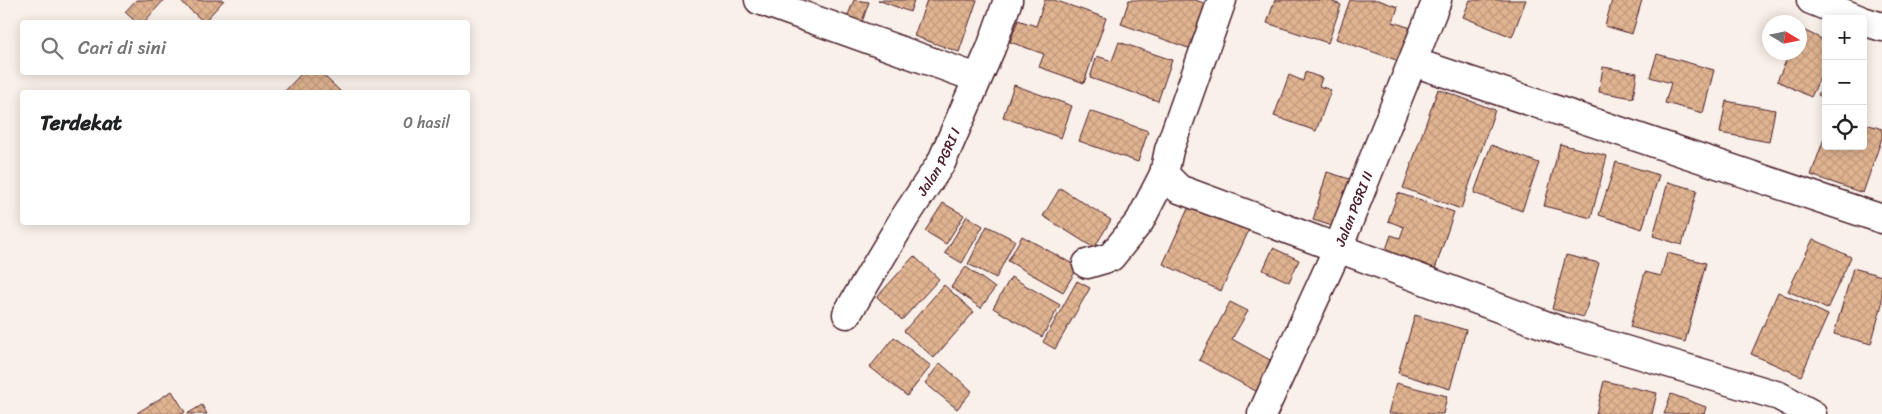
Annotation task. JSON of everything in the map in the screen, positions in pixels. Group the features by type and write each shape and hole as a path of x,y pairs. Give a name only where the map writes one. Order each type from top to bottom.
{"street":[{"path":"759,0 977,78"},
{"name":"Jalan PGRI I","path":"847,314 900,224 941,163 991,48 1008,0"},
{"path":"1087,264 1111,257 1140,221 1164,174 1169,150 1222,0"},
{"name":"Jalan PGRI II","path":"1262,414 1338,248 1437,0"},
{"path":"1810,0 1848,15"},
{"path":"1867,22 1882,27"},
{"path":"1413,62 1882,219"},
{"path":"1164,174 1179,189 1561,331 1779,396 1812,414"}],"building":[{"path":"136,0 163,1 146,20 134,20 125,12"},
{"path":"179,0 224,0 206,20 202,20"},
{"path":"854,0 869,2 861,25 846,20"},
{"path":"878,0 914,0 910,12"},
{"path":"927,0 977,0 959,52 914,36"},
{"path":"1045,0 1054,0 1106,18 1084,83 1039,67 1044,54 1010,42 1018,20 1036,26"},
{"path":"1129,0 1195,0 1207,4 1191,49 1121,24"},
{"path":"1275,0 1328,0 1341,5 1328,43 1267,23"},
{"path":"1350,0 1378,0 1398,7 1393,22 1414,29 1402,62 1336,39"},
{"path":"1470,0 1526,0 1512,37 1463,17"},
{"path":"1612,0 1642,0 1632,34 1605,26"},
{"path":"1807,32 1822,39 1822,74 1811,97 1777,81 1786,60 1807,60"},
{"path":"1119,42 1172,60 1158,101 1090,78 1097,56 1112,61"},
{"path":"1657,54 1714,70 1703,113 1665,103 1671,83 1650,77"},
{"path":"1603,67 1637,73 1633,98 1599,92"},
{"path":"1305,72 1322,78 1319,86 1331,90 1316,131 1274,116 1289,75 1303,81"},
{"path":"300,75 323,75 339,90 286,90"},
{"path":"1014,85 1072,106 1061,138 1003,117"},
{"path":"1822,86 1822,97 1818,95"},
{"path":"1438,89 1495,110 1461,209 1403,188"},
{"path":"1726,101 1775,110 1769,142 1720,133"},
{"path":"1090,111 1148,131 1138,162 1079,141"},
{"path":"1867,124 1882,129 1882,138 1863,193 1811,175 1822,144 1822,150 1867,150"},
{"path":"1560,144 1607,156 1591,218 1544,206"},
{"path":"1491,145 1539,163 1522,211 1474,193"},
{"path":"1616,162 1659,175 1642,229 1599,215"},
{"path":"1327,172 1356,181 1342,229 1313,220"},
{"path":"1668,182 1697,190 1682,245 1653,236"},
{"path":"1060,188 1111,220 1094,248 1043,216"},
{"path":"1398,193 1454,212 1432,278 1382,261 1391,235 1400,238 1404,227 1388,221"},
{"path":"1191,202 1249,230 1221,291 1163,264"},
{"path":"943,203 964,215 946,244 925,231"},
{"path":"967,216 983,226 962,263 945,253"},
{"path":"987,226 1015,240 996,278 968,264"},
{"path":"1022,236 1078,267 1063,292 1008,261"},
{"path":"1813,239 1851,257 1827,309 1788,291"},
{"path":"1273,248 1299,260 1289,282 1263,270"},
{"path":"1667,253 1706,263 1685,342 1630,327 1645,272 1661,276"},
{"path":"1566,255 1599,263 1584,317 1552,309"},
{"path":"914,256 939,279 902,320 877,297"},
{"path":"966,267 995,288 981,308 951,287"},
{"path":"1853,268 1882,276 1882,304 1871,344 1834,334"},
{"path":"1011,277 1060,305 1042,337 993,308"},
{"path":"1077,281 1090,288 1055,349 1043,342"},
{"path":"944,285 974,312 934,358 904,331"},
{"path":"1778,292 1828,315 1801,376 1751,354"},
{"path":"1230,302 1248,311 1232,339 1279,365 1263,395 1199,360"},
{"path":"1415,315 1466,330 1450,389 1398,373"},
{"path":"894,337 931,366 907,396 870,367"},
{"path":"940,363 972,391 957,409 925,383"},
{"path":"1604,381 1657,393 1652,414 1596,414"},
{"path":"1396,383 1447,396 1443,414 1388,414"},
{"path":"172,391 185,412 182,414 137,413"},
{"path":"1671,394 1706,407 1704,414 1664,414"},
{"path":"202,405 207,414 187,414"}]}
